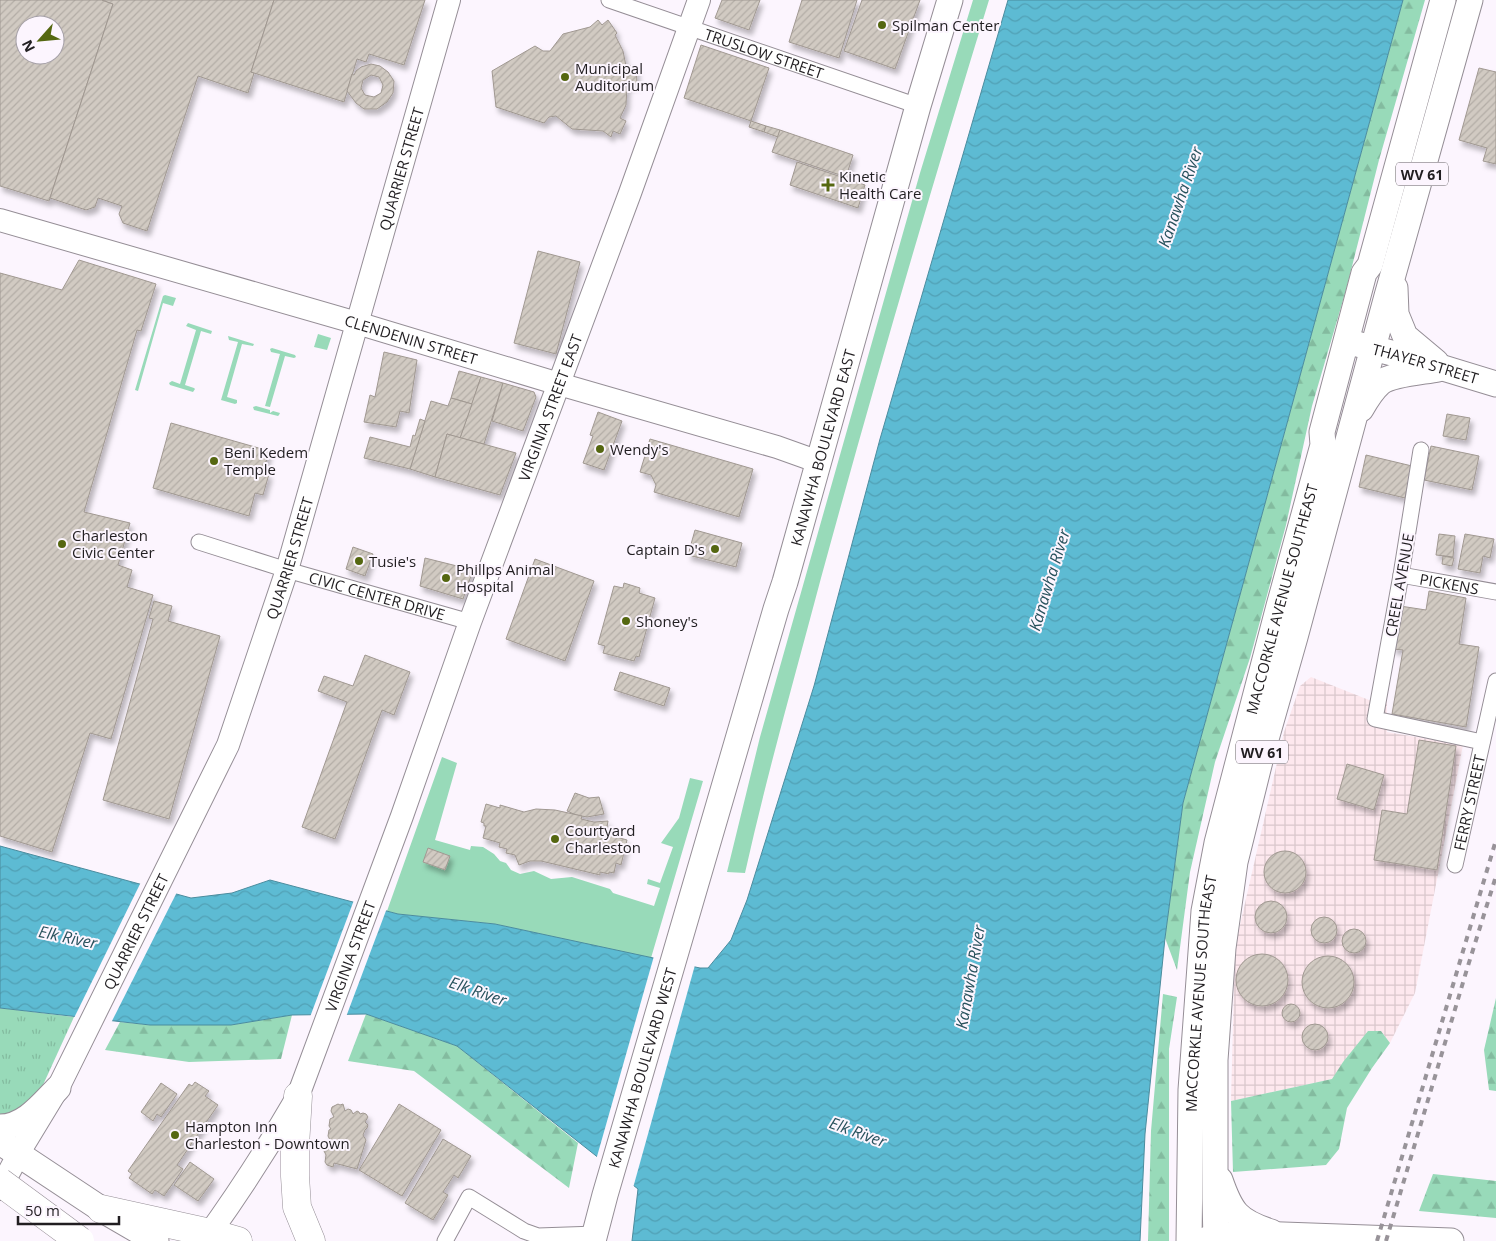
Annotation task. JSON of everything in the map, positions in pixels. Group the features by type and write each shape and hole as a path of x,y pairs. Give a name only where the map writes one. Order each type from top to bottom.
{"highway":[{"path":"298,1096 294,1146 297,1207 311,1241"},
{"path":"0,1182 80,1241"},
{"path":"0,1199 68,1241"},
{"path":"101,1209 207,1237 238,1241"}],"main road":[{"name":"QUARRIER STREET","path":"0,1189 9,1148 58,1088 228,745 287,570 449,0"},
{"name":"VIRGINIA STREET EAST","path":"402,816 470,622 630,193 699,0"},
{"name":"KANAWHA BOULEVARD EAST","path":"693,894 785,582 918,106 950,0"},
{"name":"MACCORKLE AVENUE SOUTHEAST","path":"1190,1241 1191,1090 1204,911 1217,842 1246,736 1278,606 1323,445 1322,432 1364,273 1370,265 1443,0"},
{"name":"MACCORKLE AVENUE SOUTHEAST","path":"1212,1239 1216,1051 1223,948 1235,862 1262,754 1355,417 1364,345 1395,268 1470,0"},
{"name":"CLENDENIN STREET","path":"0,220 777,447 819,462"},
{"name":"WV 61","path":"1323,445 1332,431 1364,345 1371,275 1370,265"},
{"path":"1395,268 1396,314 1405,336 1443,368"},
{"name":"THAYER STREET","path":"1364,345 1496,384"},
{"path":"1355,417 1386,379 1443,368"},
{"name":"VIRGINIA STREET","path":"207,1237 244,1185 298,1096 402,816"},
{"name":"KANAWHA BOULEVARD WEST","path":"595,1237 605,1195 693,894"},
{"path":"0,1127 16,1124 26,1118 58,1088"},
{"path":"9,1148 147,1238"},
{"path":"1215,1166 1232,1209 1242,1220 1256,1227 1280,1234"},
{"path":"1212,1239 1255,1234 1280,1234 1451,1241"}],"street":[{"name":"TRUSLOW STREET","path":"609,0 918,106"},
{"name":"CREEL AVENUE","path":"1421,450 1375,719 1482,742"},
{"name":"CIVIC CENTER DRIVE","path":"199,542 287,570 470,622"},
{"name":"PICKENS","path":"1401,575 1496,592"},
{"name":"FERRY STREET","path":"1455,865 1496,681"},
{"path":"445,1241 468,1197 524,1231 538,1236 595,1237"}],"shaded area":[{"path":"1311,677 1369,700 1387,701 1387,732 1463,745 1415,993 1390,1043 1381,1031 1343,1062 1333,1079 1231,1101 1235,947 1284,732 1300,686"}],"green space":[{"path":"973,0 989,0 945,144 841,505 772,762 745,873 727,872 760,737 920,173"},
{"path":"1403,0 1425,0 1379,160 1346,290 1312,406 1286,525 1250,658 1215,762 1190,872 1177,970 1165,938 1183,803"},
{"path":"163,296 176,298 173,306 163,303 138,391 135,390"},
{"path":"188,323 212,331 211,334 201,331 185,385 194,388 193,392 170,385 169,383 172,381 180,384 196,330 186,326"},
{"path":"318,334 331,338 327,350 314,347"},
{"path":"228,336 254,344 253,346 242,344 227,397 237,400 235,404 221,400 238,342 229,340"},
{"path":"270,349 295,355 296,357 285,356 270,407 265,406 280,354 271,352"},
{"path":"256,406 270,410 270,413 273,411 280,413 278,416 254,410 253,407"},
{"path":"442,757 457,763 435,840 470,850 471,846 483,847 494,854 500,861 506,863 511,870 520,874 534,871 551,879 572,877 654,906 660,888 647,884 648,879 660,883 673,847 661,843 679,818 690,778 703,781 651,958 495,924 398,914 387,911"},
{"path":"1163,994 1177,997 1169,1049 1169,1241 1148,1241 1151,1131"},
{"path":"1496,998 1496,1091 1489,1090 1484,1050"},
{"path":"0,1008 74,1017 43,1085 22,1109 9,1116 0,1114"},
{"path":"366,1014 457,1046 578,1143 569,1188 414,1071 348,1061"},
{"path":"292,1015 281,1059 189,1062 105,1050 120,1022 150,1025 231,1025"},
{"path":"1368,1031 1381,1031 1390,1043 1347,1108 1339,1149 1326,1165 1233,1172 1231,1101 1332,1079"},
{"path":"1433,1174 1496,1181 1496,1218 1419,1211"}],"water":[{"path":"1008,0 1403,0 1183,803 1165,938 1145,1134 1140,1241 632,1241 638,1189 457,1046 366,1014 292,1015 231,1025 150,1025 0,1008 0,846 191,898 232,893 270,880 398,914 495,924 700,968 708,968 731,940 747,900 814,686 880,439"}],"pier":[{"path":"141,882 177,892 111,1023 73,1020"},
{"path":"354,900 387,908 346,1017 310,1017"},
{"path":"654,956 695,965 633,1188 596,1160"}],"building":[{"path":"0,0 102,0 113,4 49,201 0,186"},
{"path":"102,0 274,0 251,72 254,73 248,93 198,76 147,231 123,223 119,214 122,206 98,198 95,207 86,210 50,198 113,4"},
{"path":"274,0 425,0 404,65 369,54 366,62 357,59 344,102 251,72"},
{"path":"722,0 760,0 749,30 715,18"},
{"path":"802,0 857,0 839,58 789,42"},
{"name":"Spilman Center","path":"862,0 920,0 895,69 844,51"},
{"name":"Municipal Auditorium","path":"598,20 602,25 608,20 617,33 615,35 623,51 626,66 636,65 637,84 627,85 626,105 620,118 626,121 620,134 613,131 611,137 603,131 572,129 556,116 549,117 544,123 496,107 492,71 535,46 543,51 550,51 563,34 590,27"},
{"path":"701,45 769,68 751,121 684,98"},
{"path":"371,64 380,66 388,72 394,81 393,93 387,102 377,109 364,109 356,103 347,91 352,74 354,75 361,67","holes":["371,75 379,77 383,85 381,93 374,97 365,95 361,88 363,80"]},
{"path":"1479,68 1496,72 1496,164 1483,161 1487,148 1459,140"},
{"path":"751,121 766,126 764,132 749,127"},
{"path":"766,126 780,130 778,137 764,132"},
{"path":"780,130 853,155 846,177 772,152"},
{"name":"Kinetic Health Care","path":"797,162 865,185 858,208 790,185"},
{"path":"538,251 580,262 556,354 514,343"},
{"name":"Charleston Civic Center","path":"79,260 156,284 141,331 137,330 84,512 130,523 118,565 132,570 127,587 153,595 111,739 90,733 52,852 0,836 0,273 62,290"},
{"path":"384,352 417,360 409,413 400,411 396,427 364,422 370,395 375,397"},
{"path":"459,371 481,377 472,404 451,398"},
{"path":"481,377 503,383 484,444 460,438"},
{"path":"503,383 534,392 536,397 523,431 492,421"},
{"path":"451,398 472,404 460,438 447,434 435,477 410,469 431,401 448,406"},
{"name":"Wendy's","path":"598,412 622,421 604,470 583,463 593,436 590,435"},
{"path":"1447,414 1470,418 1466,440 1443,436"},
{"path":"420,419 425,421 410,469 364,458 370,437 410,447"},
{"name":"Beni Kedem Temple","path":"171,423 269,451 263,473 269,474 263,495 255,493 249,516 153,488"},
{"path":"447,434 516,453 500,495 435,477"},
{"path":"650,439 753,469 739,517 654,492 656,485 651,475 640,472"},
{"path":"1431,446 1479,456 1472,490 1424,480"},
{"path":"1366,455 1412,466 1405,498 1359,487"},
{"name":"Captain D's","path":"695,530 742,543 736,567 688,555"},
{"path":"1439,534 1455,536 1453,557 1436,555"},
{"path":"1465,534 1494,539 1490,558 1483,556 1480,573 1458,569"},
{"name":"Tusie's","path":"353,547 373,554 365,576 346,569"},
{"path":"1443,556 1454,558 1452,566 1442,564"},
{"name":"Phillps Animal Hospital","path":"425,558 473,570 463,599 420,586"},
{"path":"535,559 594,581 565,661 506,639"},
{"name":"Shoney's","path":"624,583 640,588 639,593 655,598 639,657 636,656 634,661 603,653 605,646 598,644 614,586 623,588"},
{"path":"1429,591 1466,598 1459,644 1479,647 1466,727 1392,714 1403,650 1393,649 1400,606 1426,610"},
{"path":"154,601 172,606 168,621 220,636 169,819 103,800 153,619 149,618"},
{"path":"365,655 410,672 394,715 382,710 335,839 302,827 347,702 318,691 324,676 353,686"},
{"path":"620,672 670,688 664,706 614,690"},
{"path":"1419,740 1456,746 1437,870 1374,860 1382,810 1407,814"},
{"path":"1347,764 1384,775 1374,810 1337,799"},
{"path":"575,793 589,798 599,797 604,814 587,817 567,811"},
{"name":"Courtyard Charleston","path":"486,804 500,808 500,805 524,812 536,809 555,810 582,816 581,819 594,822 608,821 606,834 627,840 621,865 616,863 614,873 600,872 600,875 541,861 530,861 519,865 515,855 506,853 507,849 499,847 500,843 483,838 486,826 481,822"},
{"path":"428,848 450,856 445,870 423,862"},
{"path":"1281,851 1289,851 1300,857 1306,872 1300,887 1289,893 1281,893 1270,887 1264,876 1264,868 1270,857"},
{"path":"1271,901 1282,906 1287,917 1282,928 1271,933 1260,928 1255,917 1260,906"},
{"path":"1324,917 1333,921 1337,930 1333,939 1324,943 1315,939 1311,930 1315,921"},
{"path":"1354,929 1359,930 1365,936 1365,946 1359,952 1354,953 1349,952 1343,946 1342,941 1343,936 1349,930"},
{"path":"1262,954 1272,956 1280,962 1286,970 1288,980 1286,990 1280,998 1272,1004 1262,1006 1252,1004 1244,998 1238,990 1236,980 1238,970 1244,962 1252,956"},
{"path":"1328,956 1338,958 1346,964 1352,972 1354,982 1352,992 1346,1000 1338,1006 1328,1008 1318,1006 1310,1000 1304,992 1302,982 1304,972 1310,964 1318,958"},
{"path":"1287,1004 1295,1004 1300,1009 1298,1020 1287,1022 1282,1017 1282,1009"},
{"path":"1315,1024 1324,1028 1328,1037 1324,1046 1315,1050 1306,1046 1302,1037 1306,1028"},
{"name":"Hampton Inn Charleston - Downtown","path":"195,1082 209,1091 205,1096 218,1105 177,1165 183,1169 164,1196 155,1190 152,1194 129,1178 132,1174 128,1171 189,1084 192,1086"},
{"path":"161,1083 177,1094 161,1117 157,1114 153,1121 141,1112"},
{"path":"343,1104 345,1111 351,1110 353,1114 357,1111 360,1114 366,1114 368,1117 365,1122 368,1125 363,1135 366,1140 357,1169 334,1163 333,1167 325,1162 326,1155 324,1151 326,1142 330,1140 328,1136 331,1129 329,1126 330,1119 334,1117 331,1111 332,1107"},
{"path":"399,1104 441,1130 402,1196 359,1170"},
{"path":"443,1139 471,1156 458,1178 454,1175 443,1192 448,1195 433,1220 405,1203"},
{"path":"190,1162 214,1179 198,1201 174,1185"}],"railway":[{"path":"1377,1241 1496,840"},
{"path":"1386,1241 1496,876"}],"place":[{"name":"Spilman Center","path":"882,25"},
{"name":"Municipal Auditorium","path":"565,77"},
{"name":"Kinetic Health Care","path":"828,185"},
{"name":"Wendy's","path":"600,449"},
{"name":"Beni Kedem Temple","path":"214,461"},
{"name":"Charleston Civic Center","path":"62,544"},
{"name":"Captain D's","path":"715,549"},
{"name":"Tusie's","path":"359,561"},
{"name":"Phillps Animal Hospital","path":"446,578"},
{"name":"Shoney's","path":"626,621"},
{"name":"Courtyard Charleston","path":"555,839"},
{"name":"Hampton Inn Charleston - Downtown","path":"175,1135"}],"water label":[{"name":"Kanawha River","path":"1180,197"},
{"name":"Kanawha River","path":"1049,580"},
{"name":"Elk River","path":"68,937"},
{"name":"Kanawha River","path":"970,977"},
{"name":"Elk River","path":"478,991"},
{"name":"Elk River","path":"858,1132"}]}
